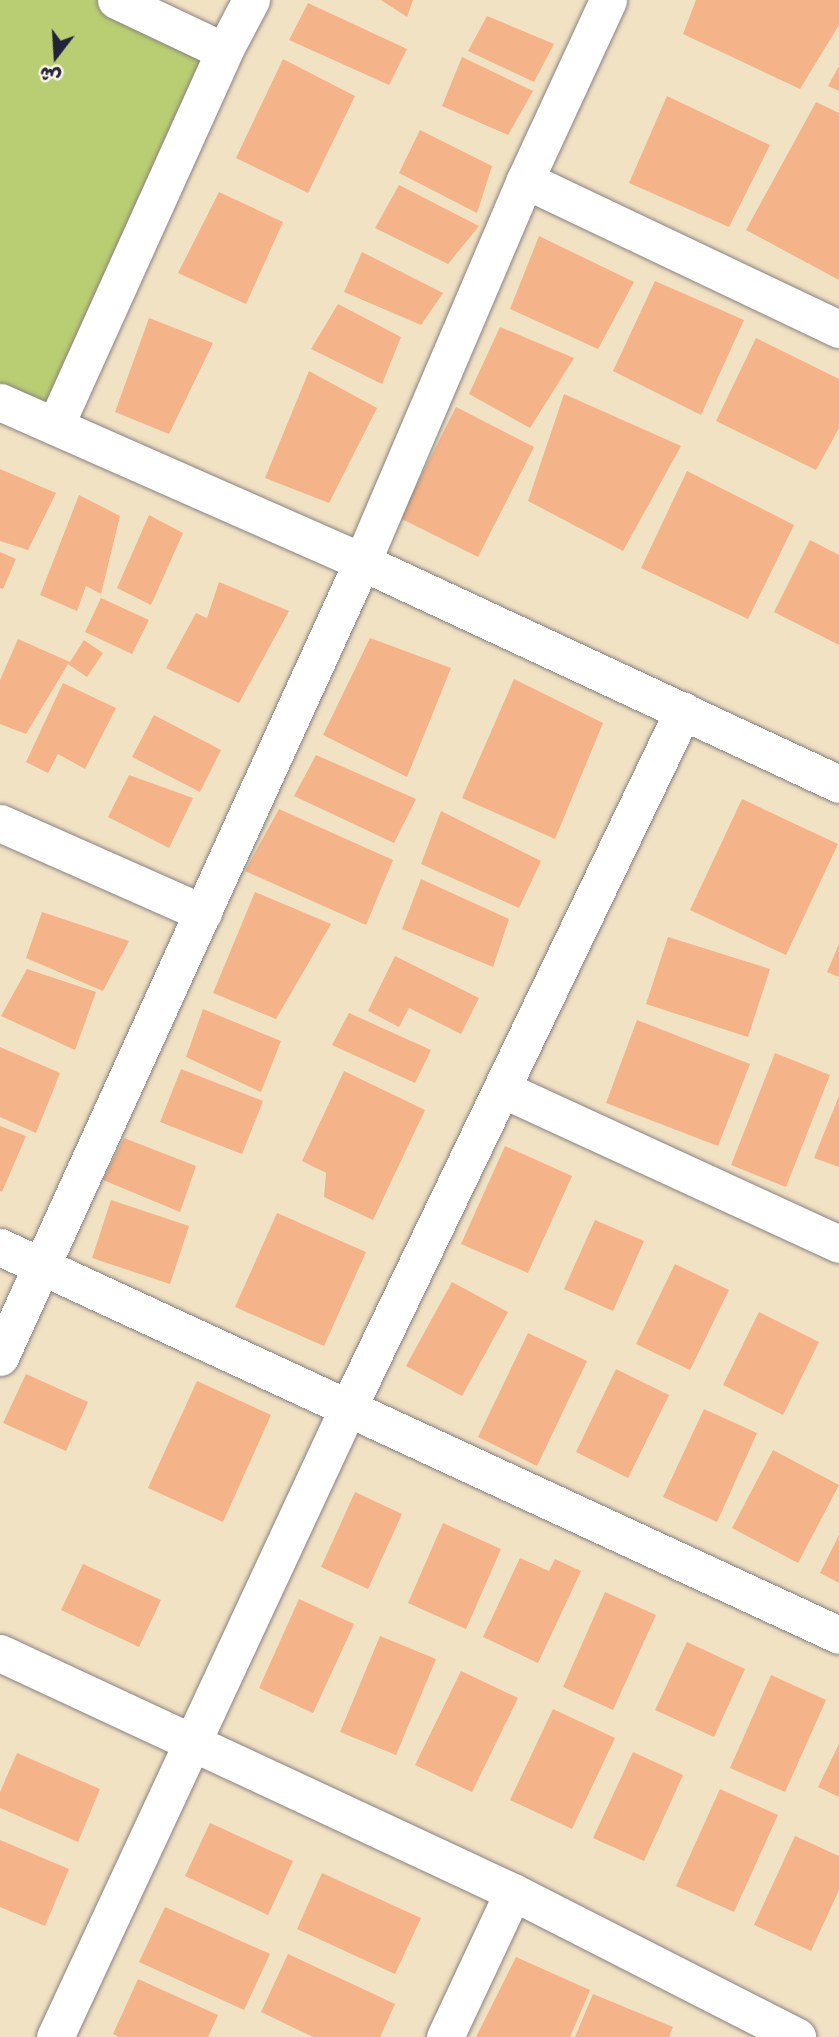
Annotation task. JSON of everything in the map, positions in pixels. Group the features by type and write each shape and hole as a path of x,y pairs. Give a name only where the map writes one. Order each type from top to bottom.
{"street":[{"path":"116,0 225,51"},
{"path":"55,426 225,51 251,0"},
{"path":"0,1357 362,562 525,180 608,0"},
{"path":"525,180 839,329"},
{"path":"0,401 362,562 839,784"},
{"path":"55,2037 347,1409 683,711"},
{"path":"0,822 203,913"},
{"path":"502,1089 839,1244"},
{"path":"0,1247 839,1634"},
{"path":"0,1653 513,1892 797,2037"},
{"path":"445,2037 513,1892"}],"green space":[{"path":"0,0 111,0 223,52 55,424 0,400"}],"building":[{"path":"381,0 413,0 407,17"},
{"path":"696,0 839,0 839,25 800,89 683,34"},
{"path":"308,3 407,49 389,85 289,40"},
{"path":"487,16 554,44 534,82 468,51"},
{"path":"462,57 533,91 508,135 442,106"},
{"path":"283,59 355,96 308,193 236,158"},
{"path":"839,66 839,91 828,86"},
{"path":"667,96 770,145 729,227 629,183"},
{"path":"816,102 839,113 839,280 746,230"},
{"path":"420,130 492,166 477,213 399,173"},
{"path":"399,185 479,226 448,264 375,228"},
{"path":"219,192 283,222 246,304 178,273"},
{"path":"539,236 634,282 598,349 510,309"},
{"path":"362,252 443,293 421,325 344,292"},
{"path":"655,281 744,320 701,415 613,371"},
{"path":"338,304 401,337 382,384 311,349"},
{"path":"149,318 213,343 169,434 115,412"},
{"path":"500,327 574,358 530,428 469,394"},
{"path":"756,338 839,379 839,428 816,470 716,421"},
{"path":"309,371 377,408 329,503 265,478"},
{"path":"564,394 681,446 623,551 528,501"},
{"path":"456,407 534,447 478,557 400,518"},
{"path":"0,469 56,493 28,550 0,541"},
{"path":"687,471 794,525 748,619 641,568"},
{"path":"79,495 120,516 101,594 86,586 77,611 40,595"},
{"path":"149,515 183,533 151,605 117,588"},
{"path":"810,540 839,555 839,645 774,612"},
{"path":"0,552 16,559 3,589 0,588"},
{"path":"219,582 289,611 239,703 166,668 196,613 207,618"},
{"path":"101,598 149,620 132,654 85,632"},
{"path":"370,638 451,668 407,777 323,735"},
{"path":"18,639 70,662 84,640 103,653 87,677 68,664 26,734 0,724 0,680"},
{"path":"514,679 603,723 555,839 462,798"},
{"path":"63,683 116,708 85,769 58,754 48,773 26,762"},
{"path":"154,715 221,750 200,792 132,757"},
{"path":"316,755 416,799 394,843 294,796"},
{"path":"129,775 193,798 169,848 108,817"},
{"path":"742,799 838,844 786,955 690,910"},
{"path":"279,809 393,860 366,925 245,871"},
{"path":"441,811 541,861 519,908 421,864"},
{"path":"421,879 509,919 493,967 402,929"},
{"path":"255,892 331,924 276,1019 213,993"},
{"path":"42,912 129,941 103,991 26,958"},
{"path":"668,937 770,969 748,1037 646,1004"},
{"path":"839,944 839,977 827,972"},
{"path":"395,956 479,998 461,1034 409,1008 399,1027 368,1011"},
{"path":"27,969 96,992 75,1050 1,1016"},
{"path":"203,1009 281,1041 261,1092 186,1057"},
{"path":"349,1013 431,1050 415,1083 332,1045"},
{"path":"637,1020 750,1064 718,1146 606,1103"},
{"path":"0,1047 60,1073 36,1133 0,1117"},
{"path":"775,1053 830,1075 786,1187 731,1165"},
{"path":"181,1069 263,1101 242,1154 160,1122"},
{"path":"344,1071 425,1110 373,1220 324,1197 326,1173 302,1161"},
{"path":"839,1096 839,1167 814,1158"},
{"path":"0,1126 26,1136 2,1192 0,1191"},
{"path":"124,1138 196,1166 180,1212 103,1180"},
{"path":"505,1146 572,1176 528,1273 461,1244"},
{"path":"111,1200 189,1226 170,1284 92,1258"},
{"path":"277,1213 366,1252 324,1346 235,1307"},
{"path":"595,1220 644,1241 613,1311 564,1289"},
{"path":"675,1264 729,1290 690,1370 636,1344"},
{"path":"452,1282 508,1312 462,1396 406,1366"},
{"path":"759,1312 819,1342 783,1415 723,1385"},
{"path":"528,1333 587,1361 537,1466 478,1437"},
{"path":"616,1369 669,1395 628,1478 576,1452"},
{"path":"26,1374 88,1402 66,1451 3,1423"},
{"path":"197,1381 271,1415 223,1522 148,1488"},
{"path":"704,1409 757,1433 717,1522 663,1497"},
{"path":"773,1450 839,1485 798,1563 732,1528"},
{"path":"355,1492 402,1514 368,1589 321,1567"},
{"path":"443,1523 501,1549 466,1629 408,1603"},
{"path":"839,1535 839,1583 820,1573"},
{"path":"520,1558 549,1571 555,1559 581,1571 538,1663 483,1637"},
{"path":"83,1564 161,1600 139,1647 61,1610"},
{"path":"605,1592 656,1615 613,1710 563,1687"},
{"path":"299,1599 354,1624 313,1713 259,1688"},
{"path":"380,1636 436,1659 396,1755 340,1732"},
{"path":"687,1642 745,1669 714,1737 655,1710"},
{"path":"461,1671 518,1698 472,1792 415,1765"},
{"path":"771,1675 826,1700 785,1792 730,1768"},
{"path":"553,1709 615,1738 572,1829 510,1800"},
{"path":"839,1744 839,1797 818,1787"},
{"path":"633,1752 683,1775 644,1861 593,1838"},
{"path":"17,1753 100,1789 78,1842 0,1808 0,1792"},
{"path":"720,1789 778,1815 734,1912 676,1886"},
{"path":"210,1823 293,1861 268,1915 185,1876"},
{"path":"795,1836 839,1856 839,1890 811,1951 754,1925"},
{"path":"0,1840 69,1869 45,1926 0,1907"},
{"path":"322,1873 421,1918 395,1974 297,1929"},
{"path":"165,1907 270,1954 244,2010 139,1962"},
{"path":"288,1954 395,2004 380,2037 313,2037 261,2012"},
{"path":"516,1957 590,1990 570,2037 476,2037"},
{"path":"138,1979 218,2015 208,2037 119,2037 113,2034"},
{"path":"593,1994 673,2027 669,2037 575,2037"}]}
